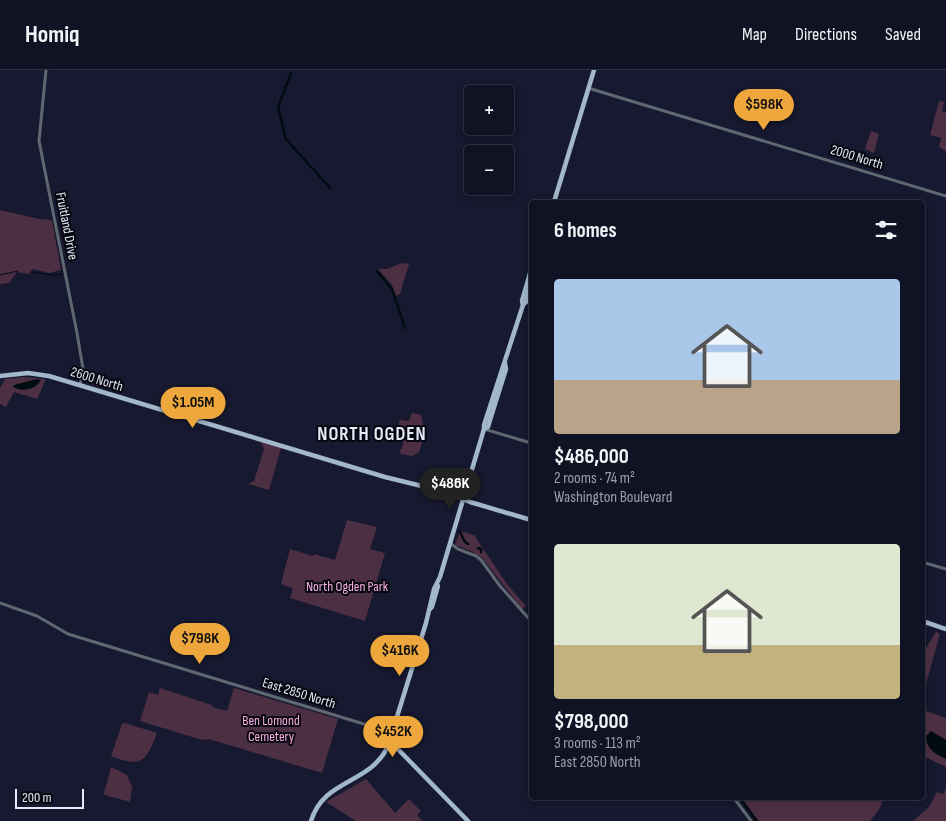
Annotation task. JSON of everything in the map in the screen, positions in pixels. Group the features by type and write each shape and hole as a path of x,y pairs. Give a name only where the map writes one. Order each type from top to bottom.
{"main road":[{"path":"555,200 594,70"},
{"path":"523,305 522,301 529,277"},
{"path":"311,821 322,799 377,764 390,741 429,610 432,606 495,388 529,292"},
{"path":"484,429 488,426 494,408 506,369 505,363"},
{"name":"2600 North","path":"0,376 36,374 385,477 443,492 529,519"},
{"path":"925,623 946,630"},
{"path":"390,741 468,821"}],"street":[{"name":"Fruitland Drive","path":"46,70 39,142 77,332 83,369 80,386"},
{"name":"2000 North","path":"588,88 946,196"},
{"path":"484,429 529,442"},
{"path":"449,546 476,556 481,560 500,586 529,619"},
{"path":"925,563 946,569"},
{"name":"East 2850 North","path":"0,603 34,614 68,634 377,728 390,741"},
{"path":"735,800 751,821"}],"green space":[{"path":"939,101 944,102 942,111 946,113 946,151 939,147 941,138 930,135"},
{"path":"871,131 879,134 874,153 865,149"},
{"path":"0,210 52,220 61,270 49,273 33,269 29,274 17,272 9,283 0,284"},
{"path":"402,263 409,264 400,294 396,296 392,285 378,269 387,269"},
{"path":"23,377 46,379 37,399 14,392 6,407 0,404 0,388 5,379"},
{"path":"412,413 421,415 425,433 419,452 412,456 401,454 400,451 404,443 402,443 403,438 398,426 400,420 409,421"},
{"path":"261,442 281,448 269,490 248,484 254,481 264,449"},
{"name":"North Ogden Park","path":"347,520 377,527 370,549 385,553 365,621 290,598 293,588 281,584 290,549 335,560"},
{"path":"460,531 477,536 475,537 507,584 526,606 522,609 483,559 471,551 455,545"},
{"path":"936,632 940,634 925,687 925,650"},
{"name":"Ben Lomond Cemetery","path":"160,688 227,711 234,688 338,719 322,773 209,739 202,740 140,721 149,692 158,695"},
{"path":"925,711 946,718 946,767 925,757"},
{"path":"125,723 157,733 146,756 136,762 129,762 111,756 122,724"},
{"path":"111,767 127,775 132,787 130,802 105,795"},
{"path":"366,779 395,813 409,799 421,811 417,815 423,821 356,821 326,802"},
{"path":"946,788 946,821 913,821 929,807 937,792 943,794"},
{"path":"740,800 882,800 880,808 870,821 756,821"}],"shaded area":[{"path":"37,379 41,380 32,388 25,390 13,387 14,385"},
{"path":"931,731 946,740 946,759 929,748 926,736"}],"waterway":[{"path":"291,73 278,107 286,139 330,188"},
{"path":"0,275 18,271"},
{"path":"377,271 392,289 405,328"},
{"path":"31,272 53,275 62,274"},
{"path":"460,532 468,544"},
{"path":"478,548 481,549 481,552"},
{"path":"741,800 757,821"}],"district":[{"name":"NORTH OGDEN","path":"372,434"}]}
